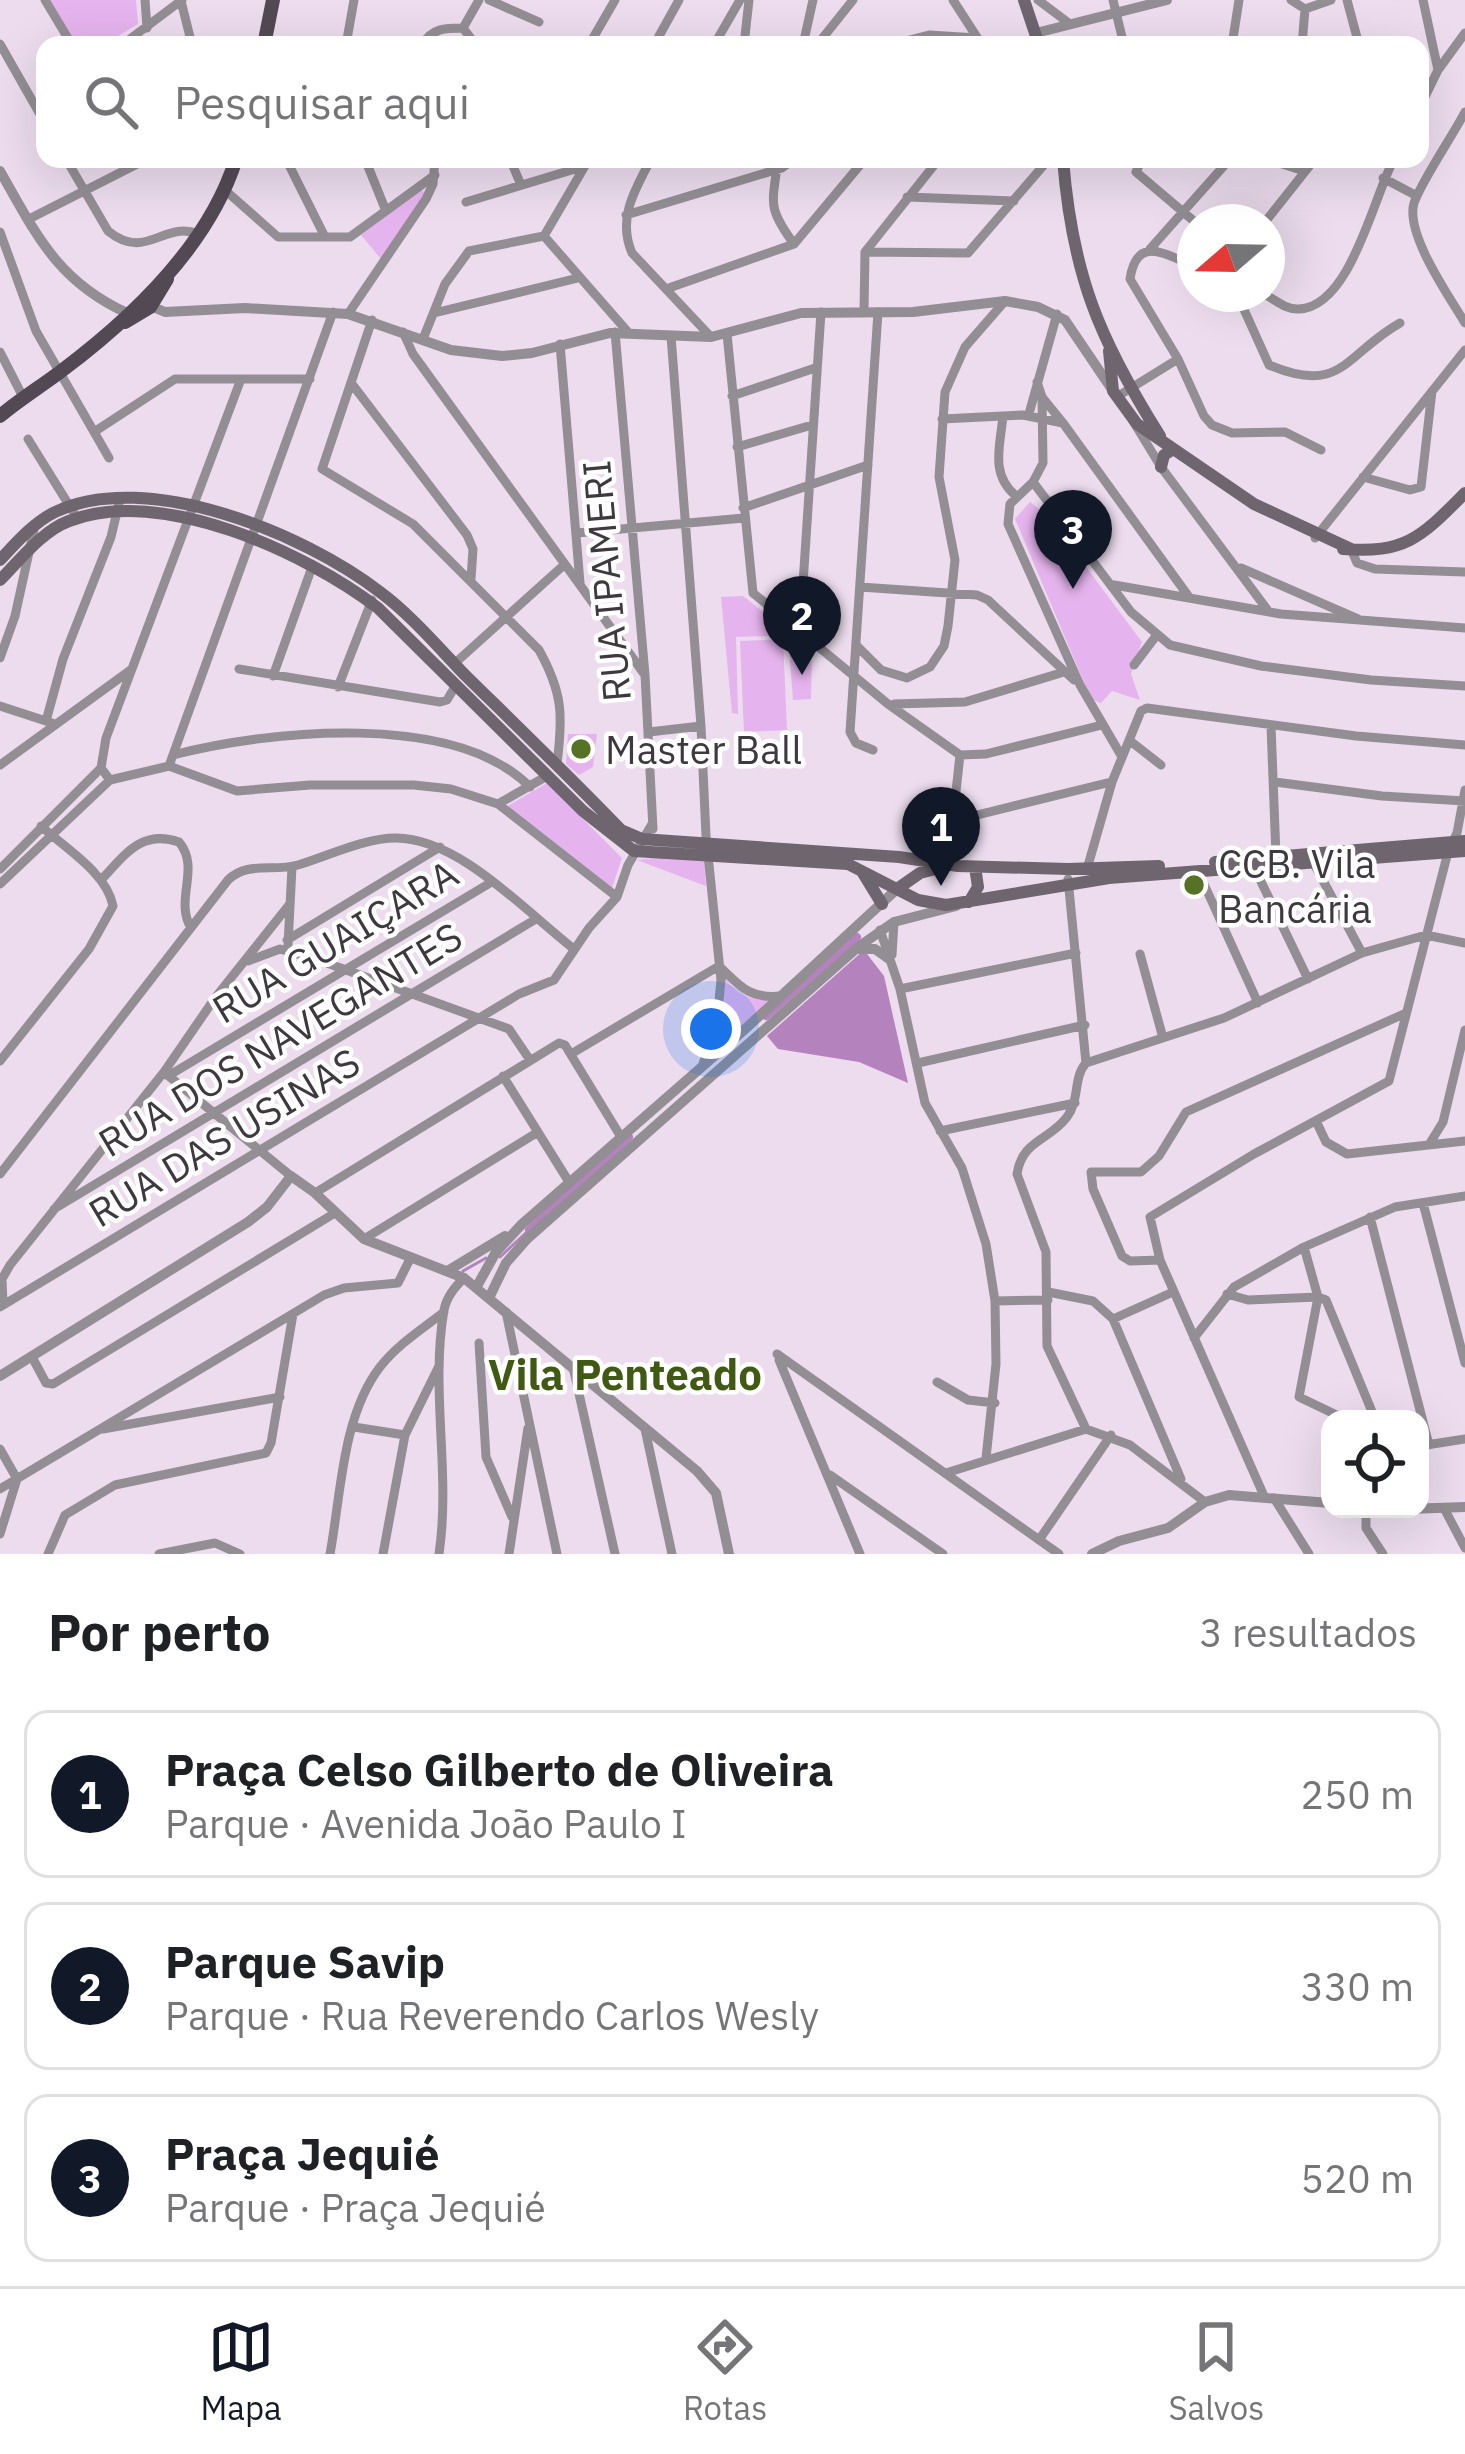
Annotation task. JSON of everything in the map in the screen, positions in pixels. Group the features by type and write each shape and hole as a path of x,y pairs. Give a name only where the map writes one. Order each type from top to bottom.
{"main road":[{"path":"266,36 273,0"},
{"path":"1024,0 1037,36"},
{"path":"0,416 149,298 226,191 233,168"},
{"path":"1064,168 1076,260 1132,419 1275,514 1351,549 1388,549 1424,534 1465,493"},
{"path":"106,334 149,298"},
{"path":"1109,351 1110,376 1167,446"},
{"path":"1150,451 1167,446"},
{"path":"1161,467 1167,446"},
{"path":"0,560 35,525 73,512 150,499 332,562 454,664 638,845"},
{"path":"0,580 73,512"},
{"path":"254,533 374,596 456,686 606,832 638,845 1068,876 1254,867 1455,845"},
{"path":"708,850 859,868 931,903 965,903 1088,869 1455,845 1465,851"},
{"path":"897,889 920,873 953,865"},
{"path":"965,903 978,887 975,867"},
{"path":"859,868 882,904"}],"street":[{"path":"46,0 67,36"},
{"path":"145,0 147,28"},
{"path":"348,36 354,0"},
{"path":"463,28 479,0"},
{"path":"489,0 539,22"},
{"path":"595,36 615,0"},
{"path":"659,36 679,0"},
{"path":"720,36 744,0"},
{"path":"744,0 744,36"},
{"path":"805,36 813,0"},
{"path":"825,36 853,0"},
{"path":"953,0 976,36"},
{"path":"1038,0 1070,24"},
{"path":"1044,36 1114,6 1167,0"},
{"path":"1233,36 1239,0"},
{"path":"1291,0 1305,9"},
{"path":"1305,9 1331,0"},
{"path":"1348,0 1357,36"},
{"path":"1423,0 1438,70"},
{"path":"135,36 181,1 190,36"},
{"path":"1114,6 1122,36"},
{"path":"1303,36 1305,9"},
{"path":"432,36 440,29 463,28"},
{"path":"463,28 469,36"},
{"path":"1429,88 1438,70 1459,52 1465,33"},
{"path":"0,44 36,107"},
{"path":"1465,112 1417,196 1413,212 1417,233 1465,322"},
{"path":"70,168 108,231 128,243 149,242 181,230 198,234"},
{"path":"29,219 128,168"},
{"path":"290,168 325,237"},
{"path":"368,168 386,211"},
{"path":"348,314 426,199 435,168"},
{"path":"513,168 521,185"},
{"path":"515,172 517,168"},
{"path":"466,202 570,168"},
{"path":"423,339 445,284 469,250 544,236 584,168"},
{"path":"647,168 626,215 632,253 712,338"},
{"path":"626,215 766,168"},
{"path":"777,168 770,202 794,244"},
{"path":"666,289 794,244 857,168"},
{"path":"873,750 850,735 868,465 871,311 865,252 931,168"},
{"path":"865,252 968,254 1014,201 1034,168"},
{"path":"1136,168 1177,208"},
{"path":"1191,204 1222,168"},
{"path":"1295,168 1304,171"},
{"path":"1279,204 1307,168"},
{"path":"1285,305 1293,309 1323,299 1357,251 1387,168"},
{"path":"1390,168 1417,196"},
{"path":"0,171 71,280 127,313"},
{"path":"226,191 278,237 350,237 435,175"},
{"path":"907,197 1014,201"},
{"path":"1177,220 1132,266 1132,286 1178,358 1204,416 1232,433 1285,432 1321,450"},
{"path":"0,232 29,316 109,458"},
{"path":"544,236 621,332"},
{"path":"1149,250 1177,258"},
{"path":"434,313 578,278"},
{"path":"149,298 165,312 244,308 348,314 463,353 502,356 621,332 712,338 789,315 943,310 1005,301 1057,314 1123,392 1178,358"},
{"path":"856,645 869,662 892,676 907,678 930,668 944,646 955,560 939,477 945,392 954,365 1005,301"},
{"path":"171,760 333,312"},
{"path":"800,630 821,312"},
{"path":"1245,312 1269,365 1312,376 1336,373 1400,323"},
{"path":"1026,412 1057,314"},
{"path":"372,320 323,471 413,524 539,650 558,690 563,727 557,764"},
{"path":"403,332 413,354 646,675"},
{"name":"RUA IPAMERI","path":"621,332 631,529 650,732 652,824 661,847"},
{"path":"727,334 753,592 888,704 960,755 986,754 1102,725"},
{"path":"671,335 719,966 720,1004 704,1064"},
{"path":"560,344 581,588"},
{"path":"1317,535 1465,350"},
{"path":"0,352 23,398"},
{"path":"1095,361 1110,376"},
{"path":"732,396 815,368"},
{"path":"0,869 101,769 106,738 241,379"},
{"path":"94,433 170,381 310,379"},
{"path":"1037,382 1046,422 1043,463 1033,482 1010,504 1008,524 1080,685 1122,757"},
{"path":"352,384 467,535 473,549 471,579"},
{"path":"1363,477 1410,490 1420,487 1432,392"},
{"path":"942,419 1026,412 1042,397"},
{"path":"1042,397 1189,597"},
{"path":"1026,412 1046,422 1064,423"},
{"path":"1003,416 998,471 1016,496"},
{"path":"1132,419 1161,467 1269,612"},
{"path":"737,447 812,425"},
{"path":"28,439 73,512"},
{"path":"578,532 686,524 744,513 868,465"},
{"path":"1033,482 1130,612 1156,636 1186,651 1261,666 1465,686"},
{"path":"50,723 63,659 119,506"},
{"path":"0,658 15,616 35,525"},
{"path":"1351,549 1358,563 1465,572"},
{"path":"1388,549 1390,569"},
{"path":"454,664 565,564"},
{"path":"1236,566 1376,625"},
{"path":"273,676 312,567"},
{"path":"1114,585 1269,612 1376,625 1465,628"},
{"path":"860,587 977,595 1080,685"},
{"path":"338,687 374,596"},
{"path":"1134,665 1156,636"},
{"path":"0,765 50,723 133,668"},
{"path":"239,669 440,702 456,686"},
{"path":"888,704 965,702 1064,672"},
{"path":"0,706 50,723"},
{"path":"1088,869 1112,782 1141,711 1147,708 1465,746"},
{"path":"650,732 701,726"},
{"path":"1271,726 1276,856"},
{"path":"0,884 110,780 252,740 338,734 419,736 479,752 517,773 530,787"},
{"path":"1129,740 1161,766"},
{"path":"953,865 960,755"},
{"path":"171,760 244,792 310,784 452,788 498,803 617,897"},
{"path":"101,769 110,780"},
{"path":"498,803 547,776"},
{"path":"953,821 1112,782"},
{"path":"1275,782 1464,801"},
{"path":"1309,1554 1269,1497 1173,1292 1149,1219 1157,1210 1316,1120 1386,1085 1455,845 1465,790"},
{"path":"638,845 652,824"},
{"path":"0,1060 106,922 112,899 100,880 41,826"},
{"path":"100,880 145,839 155,836 179,842 189,857 184,908 191,928"},
{"path":"0,1174 240,870 292,867 397,838 440,847 574,949"},
{"name":"RUA DAS USINAS","path":"2,1306 478,1018 519,994 551,983 617,897 638,845"},
{"path":"244,964 288,945 440,847"},
{"path":"1313,862 1362,953"},
{"path":"288,945 292,867"},
{"path":"1254,867 1308,979"},
{"path":"1198,871 1258,1003"},
{"path":"1068,876 1086,1063"},
{"name":"RUA GUAIÇARA","path":"166,1074 490,883"},
{"path":"476,1288 496,1252 522,1224 897,889"},
{"path":"489,1298 506,1263 527,1239 857,948 894,922 965,903"},
{"path":"882,904 880,930 900,989 925,1102 962,1168 981,1221 995,1301 995,1403 982,1460 968,1490"},
{"path":"2,1306 1,1279 87,1166 166,1074 183,1042 289,905"},
{"name":"RUA DOS NAVEGANTES","path":"54,1209 536,919"},
{"path":"894,922 894,973"},
{"path":"857,948 867,932 858,926"},
{"path":"1086,1429 1048,1353 1044,1243 1019,1184 1018,1168 1028,1146 1065,1120 1075,1102 1079,1071 1086,1063 1258,1003 1362,953 1426,935 1465,943"},
{"path":"288,945 512,1030 530,1060"},
{"path":"857,948 875,950 889,959"},
{"path":"900,989 1076,952"},
{"path":"1140,954 1163,1038"},
{"path":"719,966 746,992 782,996"},
{"path":"571,1054 719,966"},
{"path":"1160,1261 1130,1261 1122,1256 1093,1189 1093,1171 1136,1174 1150,1167 1186,1112 1406,1013"},
{"path":"918,1063 1085,1025"},
{"path":"1430,1143 1442,1122 1465,1030"},
{"name":"RUA GUAIÇARA","path":"183,1042 190,1053 212,1050"},
{"path":"315,1193 559,1043 571,1054 621,1137"},
{"path":"166,1074 315,1193 364,1239 464,1278 573,1367 713,1487 730,1554"},
{"path":"503,1076 569,1182"},
{"path":"940,1131 1075,1102"},
{"path":"1316,1120 1324,1140 1342,1154 1465,1141"},
{"path":"364,1239 538,1132"},
{"path":"87,1166 99,1183"},
{"path":"79,1176 99,1183"},
{"path":"0,1376 248,1222 267,1207 291,1176"},
{"path":"1194,1338 1227,1294 1251,1275 1304,1247 1370,1217 1465,1196"},
{"path":"1423,1203 1465,1363"},
{"path":"32,1357 46,1383 53,1384 335,1213"},
{"path":"1370,1217 1416,1410"},
{"path":"449,1270 522,1224"},
{"path":"1304,1247 1318,1297 1299,1397 1326,1410"},
{"path":"0,1489 333,1291 393,1285 401,1280 410,1259"},
{"path":"439,1554 446,1504 444,1312 451,1292 464,1278"},
{"path":"1113,1319 1173,1292"},
{"path":"1227,1294 1241,1300 1326,1300 1371,1410"},
{"path":"995,1301 1048,1296 1093,1301 1113,1319 1183,1484"},
{"path":"330,1554 354,1427 369,1384 383,1363 444,1312"},
{"path":"506,1312 557,1554"},
{"path":"48,1554 65,1515 115,1485 266,1453 293,1314"},
{"path":"479,1343 486,1457 512,1517"},
{"path":"860,1554 777,1354 1059,1554"},
{"path":"383,1554 405,1436 442,1361"},
{"path":"573,1367 615,1554"},
{"path":"789,1380 804,1373"},
{"path":"937,1382 968,1400 995,1403"},
{"path":"100,1430 280,1397"},
{"path":"508,1554 530,1423"},
{"path":"354,1427 405,1436"},
{"path":"945,1473 1086,1429 1111,1435 1205,1502"},
{"path":"645,1430 672,1554"},
{"path":"1039,1540 1111,1435"},
{"path":"1429,1445 1465,1439"},
{"path":"0,1449 17,1480 0,1534"},
{"path":"830,1475 943,1554"},
{"path":"1092,1554 1168,1528 1205,1502 1228,1495 1321,1502"},
{"path":"842,1505 860,1496"},
{"path":"1429,1510 1465,1507"},
{"path":"1445,1510 1465,1548"},
{"path":"1366,1518 1366,1528 1383,1554"},
{"path":"1119,1541 1129,1554"},
{"path":"159,1554 215,1543 240,1554"}],"shaded area":[{"path":"50,0 136,0 138,24 118,36 70,36"},
{"path":"419,189 424,192 420,202 381,259 361,235"},
{"path":"1030,502 1048,516 1142,642 1131,674 1140,700 1112,691 1101,703 1091,699 1015,519"},
{"path":"743,596 812,651 811,699 793,700 788,635 736,637 738,714 732,713 721,597"},
{"path":"783,639 787,730 744,732 740,641"},
{"name":"Master Ball","path":"568,734 597,734 593,767 579,775 566,764"},
{"path":"547,783 622,858 612,888 506,807"},
{"path":"637,860 704,861 706,886"},
{"path":"864,950 884,976 908,1083 859,1062 778,1049 767,1036"},
{"path":"724,977 745,996 773,1000 711,1051 722,1017"}],"waterway":[{"path":"766,1016 857,937"},
{"path":"529,1230 629,1137"},
{"path":"500,1257 529,1230"},
{"path":"463,1271 486,1258"}],"place":[{"name":"Praça Jequié","path":"1073,589"},
{"name":"Parque Savip","path":"802,675"},
{"name":"Master Ball","path":"581,749"},
{"name":"CCB. Vila Bancária","path":"1194,885"},
{"name":"Praça Celso Gilberto de Oliveira","path":"941,886"}],"district":[{"name":"Vila Penteado","path":"625,1374"}]}
